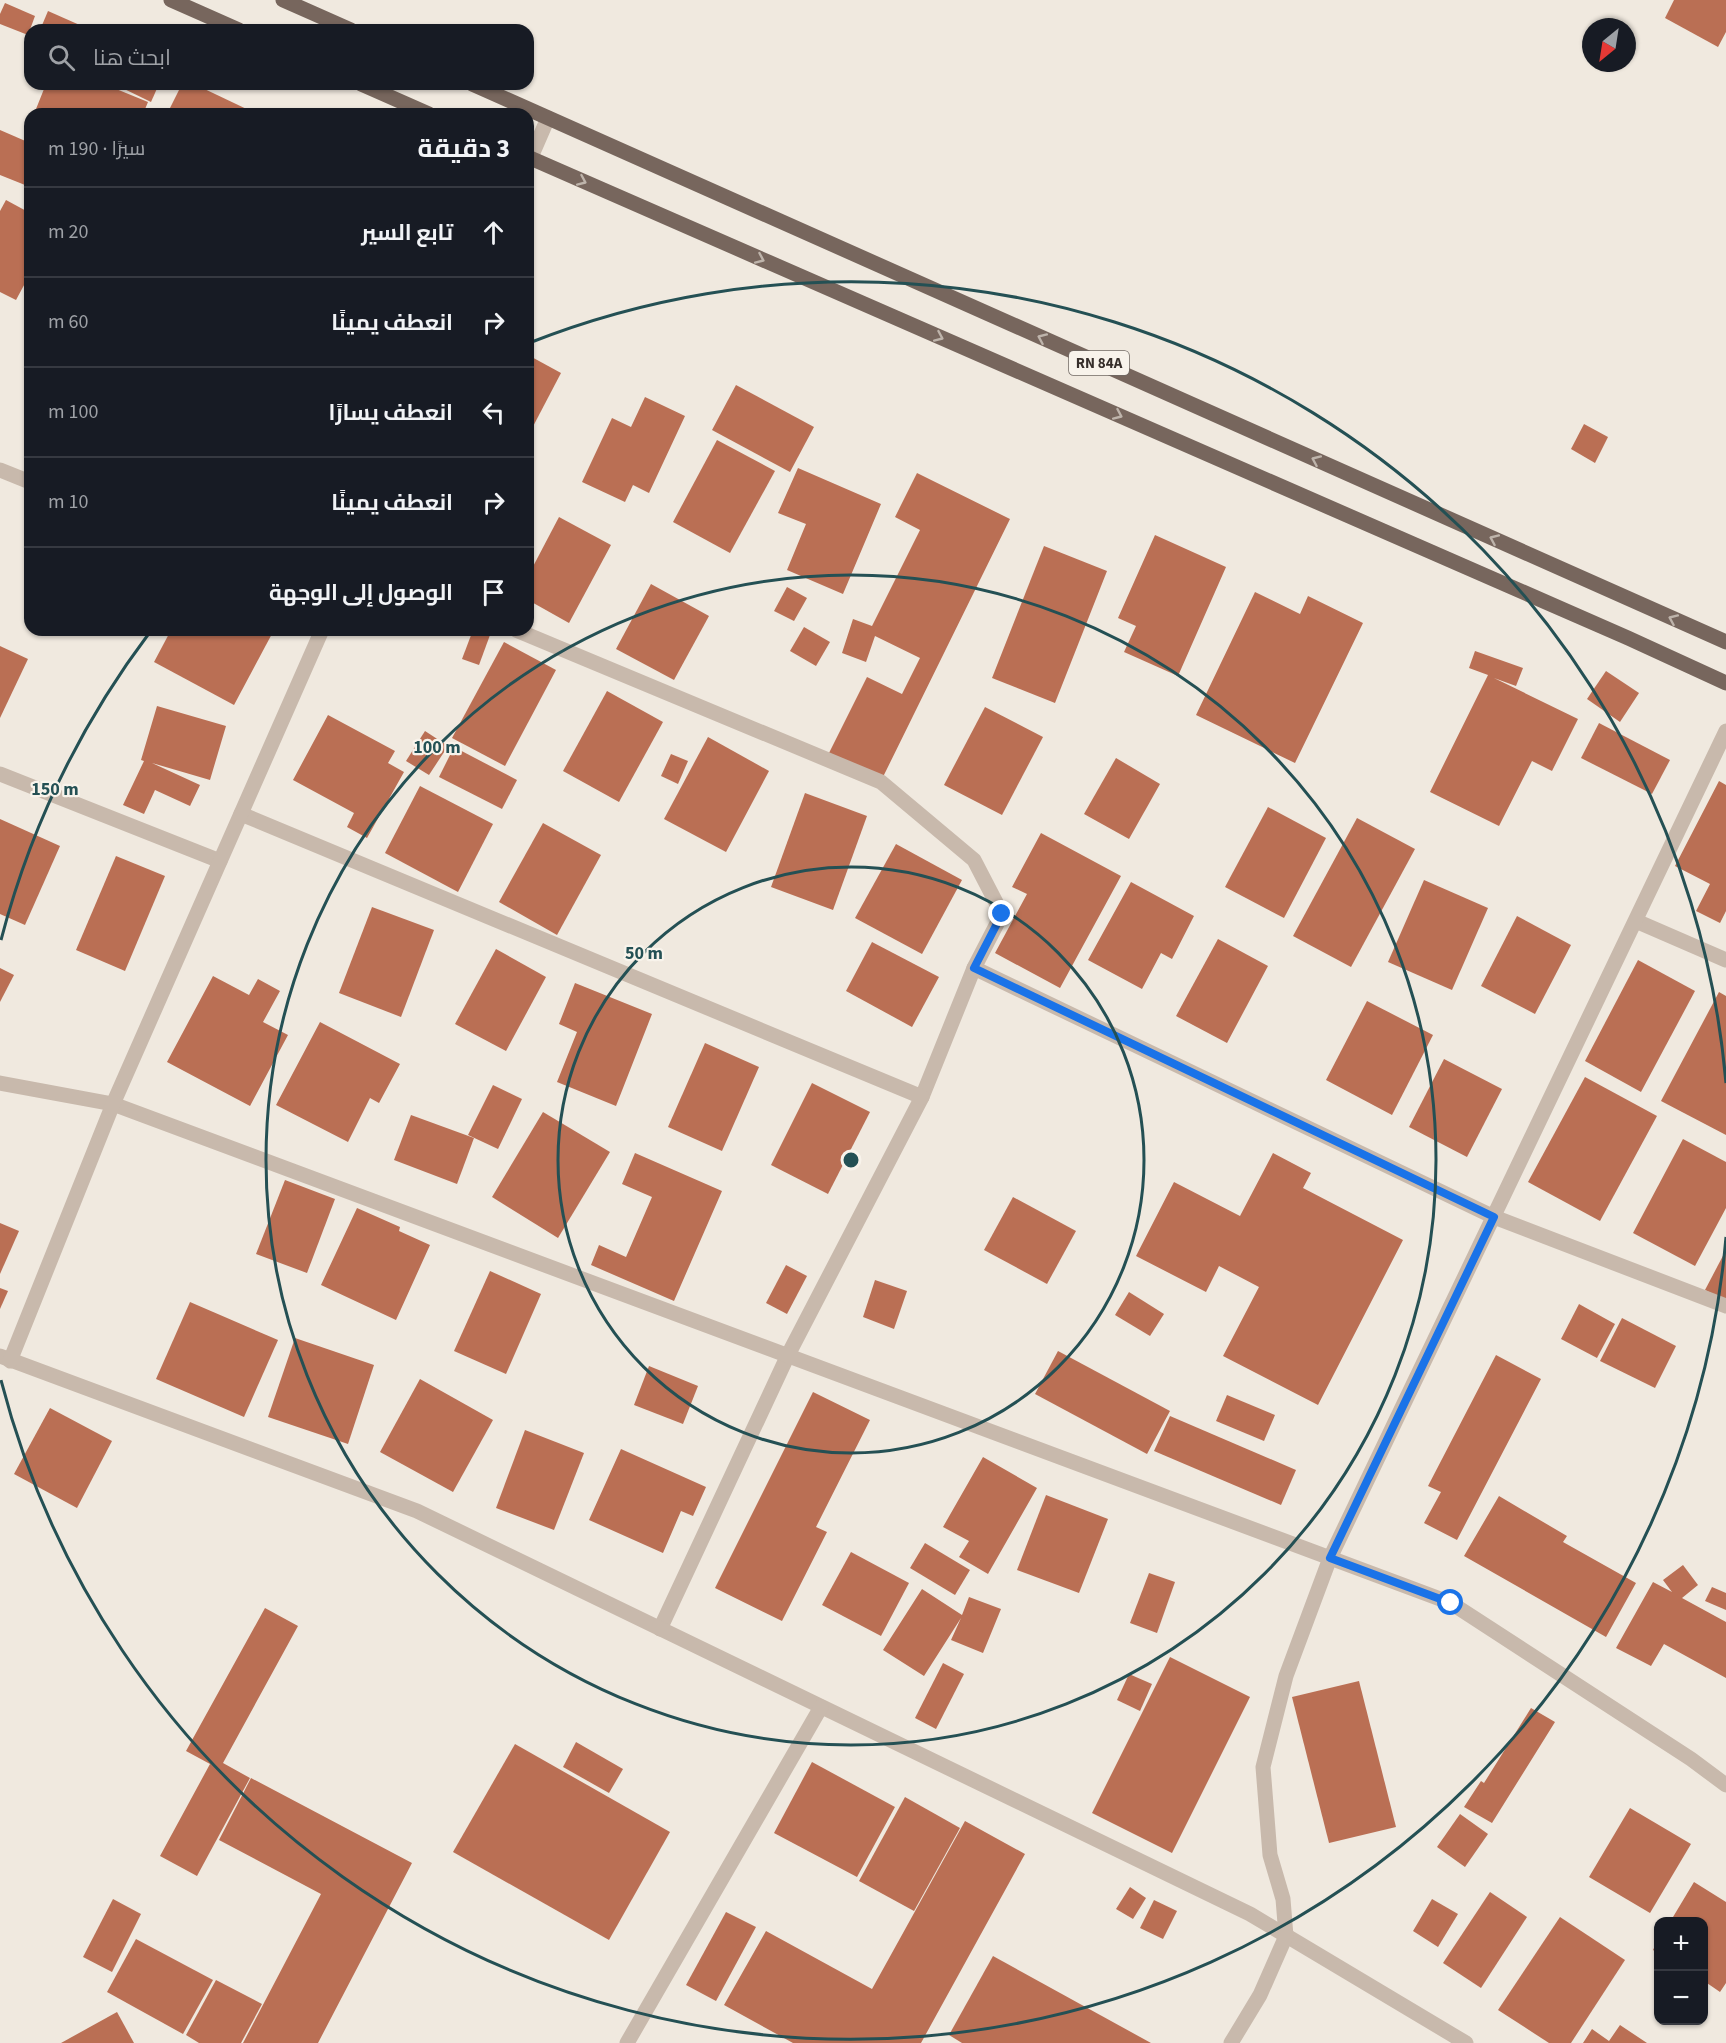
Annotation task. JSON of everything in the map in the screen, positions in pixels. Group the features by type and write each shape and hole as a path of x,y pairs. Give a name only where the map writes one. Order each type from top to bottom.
{"main road":[{"path":"171,0 225,24"},
{"path":"283,0 337,24"},
{"path":"375,90 415,108"},
{"name":"RN 84A","path":"485,90 526,108"},
{"name":"RN 84A","path":"534,112 1726,642"},
{"name":"RN 84A","path":"534,162 1726,683"}],"street":[{"path":"534,149 548,118"},
{"path":"0,470 24,480"},
{"path":"319,636 113,1104 5,1359 417,1511 1250,1914 1466,2043"},
{"path":"530,636 881,782 974,860 1002,914 974,968 922,1097 788,1355 660,1629"},
{"path":"1231,2043 1260,1995 1286,1936 1283,1899 1270,1855 1263,1767 1286,1676 1330,1558 1726,732"},
{"path":"0,774 220,861"},
{"path":"241,814 922,1097"},
{"path":"1636,921 1726,960"},
{"path":"974,968 1494,1217 1726,1306"},
{"path":"0,1083 113,1104 1451,1603 1691,1759 1726,1785"},
{"path":"627,2043 821,1707"}],"building":[{"path":"1674,0 1726,0 1726,32 1718,47 1665,18"},
{"path":"5,3 35,16 32,24 24,24 24,33 0,24 0,14"},
{"path":"48,11 77,24 43,24"},
{"path":"44,90 119,90 148,102 146,108 36,108"},
{"path":"126,90 156,90 151,102"},
{"path":"179,90 207,90 244,108 170,108"},
{"path":"0,130 24,140 24,185 0,175"},
{"path":"6,200 24,210 24,285 16,300 0,292 0,211"},
{"path":"534,358 561,373 534,425"},
{"path":"736,385 814,427 790,472 712,430"},
{"path":"645,397 685,416 649,493 633,485 625,502 582,482 612,418 631,427"},
{"path":"1584,424 1608,437 1595,463 1571,449"},
{"path":"717,440 775,471 730,553 673,522"},
{"path":"798,468 881,504 843,594 787,570 806,524 778,513"},
{"path":"917,473 1010,519 881,781 828,755 867,677 902,694 920,658 875,636 866,662 842,653 853,619 872,626 920,530 895,517"},
{"path":"559,517 611,545 569,623 534,603 534,565"},
{"path":"1155,535 1226,567 1178,676 1124,652 1136,626 1118,618"},
{"path":"1044,546 1107,571 1055,703 992,678"},
{"path":"651,584 709,616 674,680 616,649"},
{"path":"787,587 807,598 794,621 774,611"},
{"path":"1255,592 1300,614 1308,596 1363,623 1295,763 1196,715"},
{"path":"804,627 830,642 816,666 790,651"},
{"path":"168,636 271,636 234,705 154,662"},
{"path":"471,636 490,636 479,665 462,659"},
{"path":"504,642 556,670 505,766 452,738"},
{"path":"0,646 28,659 0,718"},
{"path":"1475,651 1523,668 1516,686 1494,678 1578,719 1552,771 1532,761 1499,826 1430,792 1488,675 1469,668"},
{"path":"1606,671 1639,693 1620,722 1587,699"},
{"path":"607,691 663,722 619,802 563,771"},
{"path":"157,706 226,726 210,780 152,763 200,785 190,806 155,790 144,814 123,805 144,761 141,760"},
{"path":"985,707 1043,737 1002,815 944,785"},
{"path":"328,715 395,751 388,763 404,772 367,838 347,827 354,813 293,780"},
{"path":"1599,723 1670,760 1652,794 1581,758"},
{"path":"425,731 448,746 429,775 406,761"},
{"path":"708,737 769,771 726,852 664,819"},
{"path":"454,747 517,780 502,809 439,777"},
{"path":"671,754 688,761 678,784 661,776"},
{"path":"1116,758 1160,784 1129,839 1084,814"},
{"path":"1719,781 1726,785 1726,911 1720,923 1696,911 1710,884 1675,866"},
{"path":"420,786 493,824 458,892 385,853"},
{"path":"805,793 867,816 833,910 771,887"},
{"path":"1268,807 1326,838 1284,918 1225,887"},
{"path":"1357,818 1415,849 1351,967 1293,936"},
{"path":"0,819 60,846 25,925 0,914"},
{"path":"543,823 601,855 557,935 499,902"},
{"path":"1041,833 1121,876 1060,988 995,953 1027,894 1012,887"},
{"path":"896,844 962,880 922,954 855,918"},
{"path":"116,856 165,876 125,971 76,950"},
{"path":"1424,880 1488,908 1452,990 1388,962"},
{"path":"1131,882 1194,916 1172,959 1161,953 1142,989 1088,960"},
{"path":"372,907 434,930 401,1017 339,993"},
{"path":"1517,916 1571,945 1535,1014 1481,986"},
{"path":"1218,939 1268,966 1227,1043 1176,1016"},
{"path":"872,942 939,977 912,1027 846,991"},
{"path":"496,949 546,977 506,1051 455,1024"},
{"path":"1638,960 1695,991 1641,1092 1585,1061"},
{"path":"0,968 14,975 0,1002"},
{"path":"213,976 249,995 258,979 280,991 263,1022 288,1035 250,1106 167,1062"},
{"path":"575,983 652,1014 616,1106 557,1082 577,1032 559,1024"},
{"path":"1719,992 1726,996 1726,1135 1661,1101"},
{"path":"1367,1001 1433,1035 1392,1115 1326,1080"},
{"path":"320,1022 400,1064 379,1103 370,1098 348,1142 276,1105"},
{"path":"705,1043 759,1067 722,1151 668,1127"},
{"path":"1444,1059 1502,1089 1467,1157 1409,1127"},
{"path":"1585,1077 1657,1116 1600,1221 1528,1182"},
{"path":"812,1083 870,1112 828,1194 771,1165"},
{"path":"493,1085 522,1099 498,1149 468,1135"},
{"path":"543,1112 610,1152 558,1238 492,1197"},
{"path":"411,1115 474,1138 457,1184 394,1160"},
{"path":"1683,1139 1726,1162 1726,1208 1695,1266 1633,1233"},
{"path":"635,1153 722,1191 674,1301 591,1265 599,1245 626,1257 652,1197 622,1184"},
{"path":"1273,1153 1311,1173 1303,1188 1403,1240 1318,1405 1223,1356 1259,1287 1219,1266 1206,1292 1136,1256 1174,1182 1240,1216"},
{"path":"285,1180 335,1199 307,1273 256,1254"},
{"path":"1013,1197 1076,1231 1047,1284 984,1250"},
{"path":"357,1208 400,1227 399,1231 430,1245 396,1320 321,1285"},
{"path":"0,1223 19,1231 0,1274"},
{"path":"1726,1250 1726,1301 1705,1290"},
{"path":"786,1265 807,1276 787,1314 766,1303"},
{"path":"490,1271 541,1294 506,1374 454,1351"},
{"path":"875,1280 907,1291 894,1329 863,1317"},
{"path":"0,1288 8,1291 0,1309"},
{"path":"1129,1292 1164,1314 1150,1336 1115,1315"},
{"path":"190,1302 278,1340 244,1417 156,1379"},
{"path":"1579,1304 1615,1324 1597,1358 1561,1339"},
{"path":"1622,1318 1676,1346 1655,1388 1600,1361"},
{"path":"295,1338 374,1365 348,1444 268,1417"},
{"path":"1058,1351 1170,1411 1147,1454 1035,1394"},
{"path":"1496,1355 1541,1379 1457,1540 1424,1523 1441,1492 1428,1486"},
{"path":"649,1366 698,1386 683,1424 634,1405"},
{"path":"420,1379 493,1420 453,1492 380,1452"},
{"path":"813,1392 870,1420 816,1527 827,1532 782,1621 715,1588"},
{"path":"1227,1395 1275,1415 1264,1441 1216,1421"},
{"path":"50,1408 112,1441 77,1508 14,1474"},
{"path":"1170,1416 1296,1470 1281,1505 1154,1451"},
{"path":"525,1430 584,1453 554,1530 496,1508"},
{"path":"621,1449 706,1487 693,1516 681,1511 663,1553 589,1520"},
{"path":"983,1457 1037,1488 988,1574 959,1557 969,1541 943,1527"},
{"path":"1046,1495 1108,1519 1079,1593 1017,1570"},
{"path":"1499,1496 1567,1536 1563,1542 1636,1583 1606,1637 1464,1556"},
{"path":"925,1543 970,1570 955,1595 910,1568"},
{"path":"851,1552 909,1583 881,1636 822,1605"},
{"path":"1683,1565 1698,1585 1682,1598 1726,1622 1726,1678 1664,1644 1651,1666 1616,1648 1653,1582 1672,1592 1663,1580"},
{"path":"1149,1573 1175,1582 1157,1633 1130,1623"},
{"path":"1712,1587 1726,1593 1726,1610 1705,1601"},
{"path":"922,1589 962,1615 969,1597 1001,1609 983,1653 951,1640 961,1618 924,1676 883,1650"},
{"path":"265,1608 298,1626 223,1763 250,1778 197,1876 160,1856 210,1764 186,1751"},
{"path":"1170,1657 1250,1697 1172,1853 1092,1813"},
{"path":"943,1663 964,1674 936,1729 915,1718"},
{"path":"1129,1674 1152,1684 1140,1711 1117,1700"},
{"path":"1359,1681 1396,1827 1329,1843 1292,1697"},
{"path":"1531,1708 1555,1722 1492,1823 1464,1807 1481,1781 1484,1783"},
{"path":"576,1742 623,1769 609,1793 563,1767"},
{"path":"515,1744 670,1832 609,1940 453,1852"},
{"path":"812,1762 895,1807 857,1877 774,1833"},
{"path":"251,1778 412,1863 318,2043 243,2043 321,1894 219,1840"},
{"path":"905,1797 960,1828 914,1911 859,1881"},
{"path":"1630,1808 1691,1844 1650,1913 1589,1877"},
{"path":"1460,1814 1488,1834 1465,1867 1437,1847"},
{"path":"965,1821 1025,1854 921,2043 793,2043 724,2005 766,1931 872,1989"},
{"path":"1694,1882 1726,1902 1726,1983 1720,1992 1708,1984 1708,1917 1673,1917"},
{"path":"1130,1887 1146,1898 1133,1919 1116,1909"},
{"path":"1490,1892 1527,1917 1481,1988 1443,1963"},
{"path":"113,1899 141,1914 112,1972 83,1957"},
{"path":"1432,1899 1458,1914 1438,1947 1413,1931"},
{"path":"1154,1900 1177,1911 1163,1939 1140,1928"},
{"path":"726,1912 756,1927 716,2001 686,1985"},
{"path":"1560,1917 1625,1960 1571,2043 1549,2043 1498,2010"},
{"path":"136,1939 213,1980 183,2034 107,1992"},
{"path":"993,1956 1151,2043 962,2043 949,2035"},
{"path":"216,1980 262,2004 241,2043 199,2043 186,2035"},
{"path":"117,2012 134,2043 61,2043"},
{"path":"1620,2025 1647,2043 1583,2043 1592,2029 1609,2041"}],"route":[{"path":"1002,914 974,968 1494,1217 1330,1558 1451,1603"}]}
